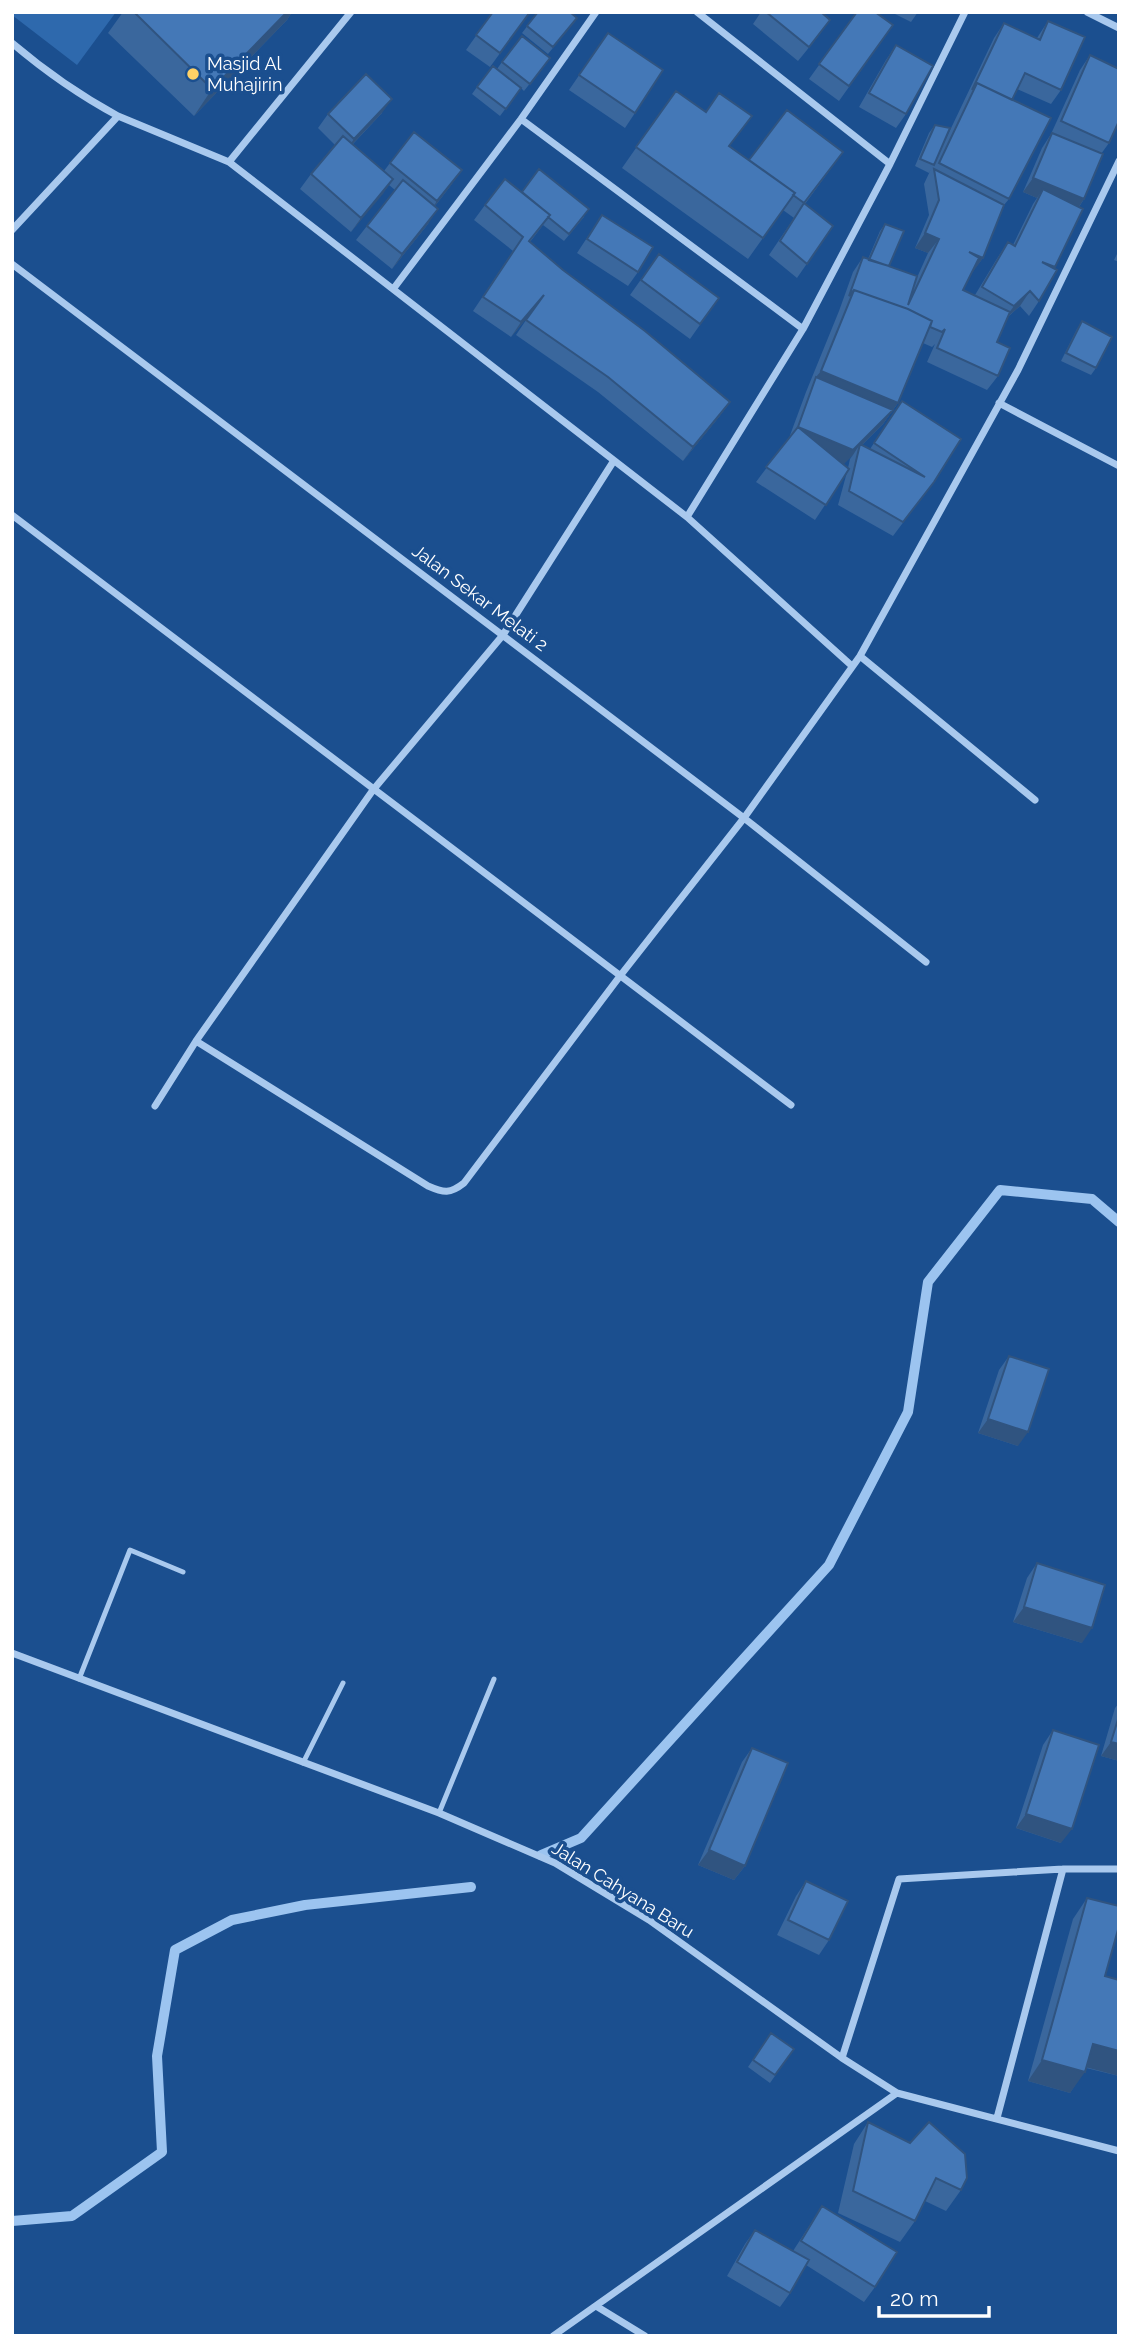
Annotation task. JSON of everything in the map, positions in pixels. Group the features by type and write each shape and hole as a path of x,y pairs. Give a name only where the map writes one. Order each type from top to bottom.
{"street":[{"path":"229,162 351,12"},
{"path":"394,288 521,119 596,12"},
{"path":"697,12 890,164"},
{"path":"687,517 803,329 890,164 965,12"},
{"path":"1087,12 1119,28"},
{"path":"12,43 44,70 118,116 229,162 687,517 852,666"},
{"path":"12,230 118,116"},
{"path":"521,119 803,329"},
{"path":"196,1041 428,1186 442,1193 453,1192 464,1183 620,976 744,818 860,656 1018,370 1119,161"},
{"name":"Jalan Sekar Melati 2","path":"12,264 744,818 926,962"},
{"path":"999,403 1119,466"},
{"path":"155,1106 196,1041 373,790 503,635 613,462"},
{"path":"12,515 791,1105"},
{"path":"860,656 1035,800"},
{"name":"Jalan Cahyana Baru","path":"12,1653 439,1813 555,1863 649,1920 842,2058 897,2093 1119,2151"},
{"path":"842,2058 899,1879 1063,1868 1119,1869"},
{"path":"997,2118 1063,1868"},
{"path":"553,2336 897,2093"},
{"path":"596,2306 645,2336"}],"lane":[{"path":"79,1679 131,1550 183,1572"},
{"path":"439,1813 494,1679"},
{"path":"303,1763 343,1683"}],"shaded area":[{"path":"12,12 116,12 77,65 12,15"}],"building":[{"path":"134,12 287,12 212,89"},
{"path":"493,12 530,12 500,53 476,35"},
{"path":"538,12 570,12 577,18 553,47 527,26"},
{"path":"766,12 821,12 830,20 809,47"},
{"path":"857,12 875,12 893,25 849,86 819,64"},
{"path":"1048,21 1085,37 1061,90 1025,73 1012,100 977,83 972,90 1004,23 1040,40"},
{"path":"608,33 663,70 635,113 579,75"},
{"path":"522,36 550,58 530,84 502,62"},
{"path":"896,45 933,66 906,114 869,93"},
{"path":"1090,55 1119,69 1119,121 1109,143 1061,121"},
{"path":"493,66 521,88 506,109 477,87"},
{"path":"366,74 392,99 354,139 328,114"},
{"path":"977,83 1051,118 1009,199 939,163"},
{"path":"676,91 706,112 719,93 752,116 729,146 795,193 763,238 636,147"},
{"path":"787,110 843,152 804,203 793,195 795,193 749,160"},
{"path":"935,125 950,128 934,165 920,159"},
{"path":"414,132 462,170 437,201 390,163"},
{"path":"1052,133 1103,154 1084,199 1033,178"},
{"path":"343,136 393,179 361,218 311,174"},
{"path":"539,169 589,209 569,234 522,192"},
{"path":"934,169 1004,205 983,258 969,252 979,258 963,290 1010,312 997,342 1010,348 998,376 937,348 945,329 942,332 930,327 932,321 908,309 854,290 849,296 863,257 917,276 908,305 939,239 925,233 939,200"},
{"path":"505,179 550,215 529,241 645,331 730,402 693,447 608,377 526,320 544,295 521,322 483,297 523,237 485,205"},
{"path":"403,180 438,209 402,254 367,226"},
{"path":"1043,189 1083,209 1055,267 1042,262 1057,270 1039,301 1030,291 1014,306 982,287 1008,242 1015,246"},
{"path":"804,203 833,226 807,264 780,241"},
{"path":"602,215 653,247 638,272 587,239"},
{"path":"885,224 904,231 889,266 869,260"},
{"path":"659,254 719,298 700,324 641,280"},
{"path":"854,290 908,309 932,321 898,403 821,371"},
{"path":"1082,321 1112,337 1096,368 1066,353"},
{"path":"816,377 893,410 853,450 798,427"},
{"path":"902,401 961,439 934,482 903,522 849,491 860,444 925,477 874,443"},
{"path":"798,427 849,469 826,505 766,467"},
{"path":"1009,1356 1049,1369 1028,1432 988,1419"},
{"path":"1037,1563 1105,1585 1092,1628 1024,1607"},
{"path":"1119,1716 1119,1744 1111,1742"},
{"path":"1053,1730 1099,1745 1072,1829 1026,1814"},
{"path":"752,1748 788,1763 745,1866 709,1850"},
{"path":"806,1881 848,1901 829,1940 788,1920"},
{"path":"1087,1898 1119,1906 1119,1926 1105,1976 1119,1980 1119,2051 1093,2044 1085,2072 1042,2060"},
{"path":"771,2033 794,2049 775,2075 753,2060"},
{"path":"868,2122 910,2143 929,2122 965,2154 967,2178 961,2190 936,2178 915,2221 853,2191"},
{"path":"822,2206 897,2252 875,2287 801,2241"},
{"path":"755,2230 809,2260 790,2293 737,2262"}],"waterway":[{"path":"541,1855 581,1838 829,1565 908,1412 928,1282 1000,1190 1092,1199 1119,1222"},
{"path":"12,2221 72,2216 162,2152 157,2056 175,1950 232,1920 305,1905 471,1887"}],"place":[{"name":"Masjid Al Muhajirin","path":"193,74"}]}
